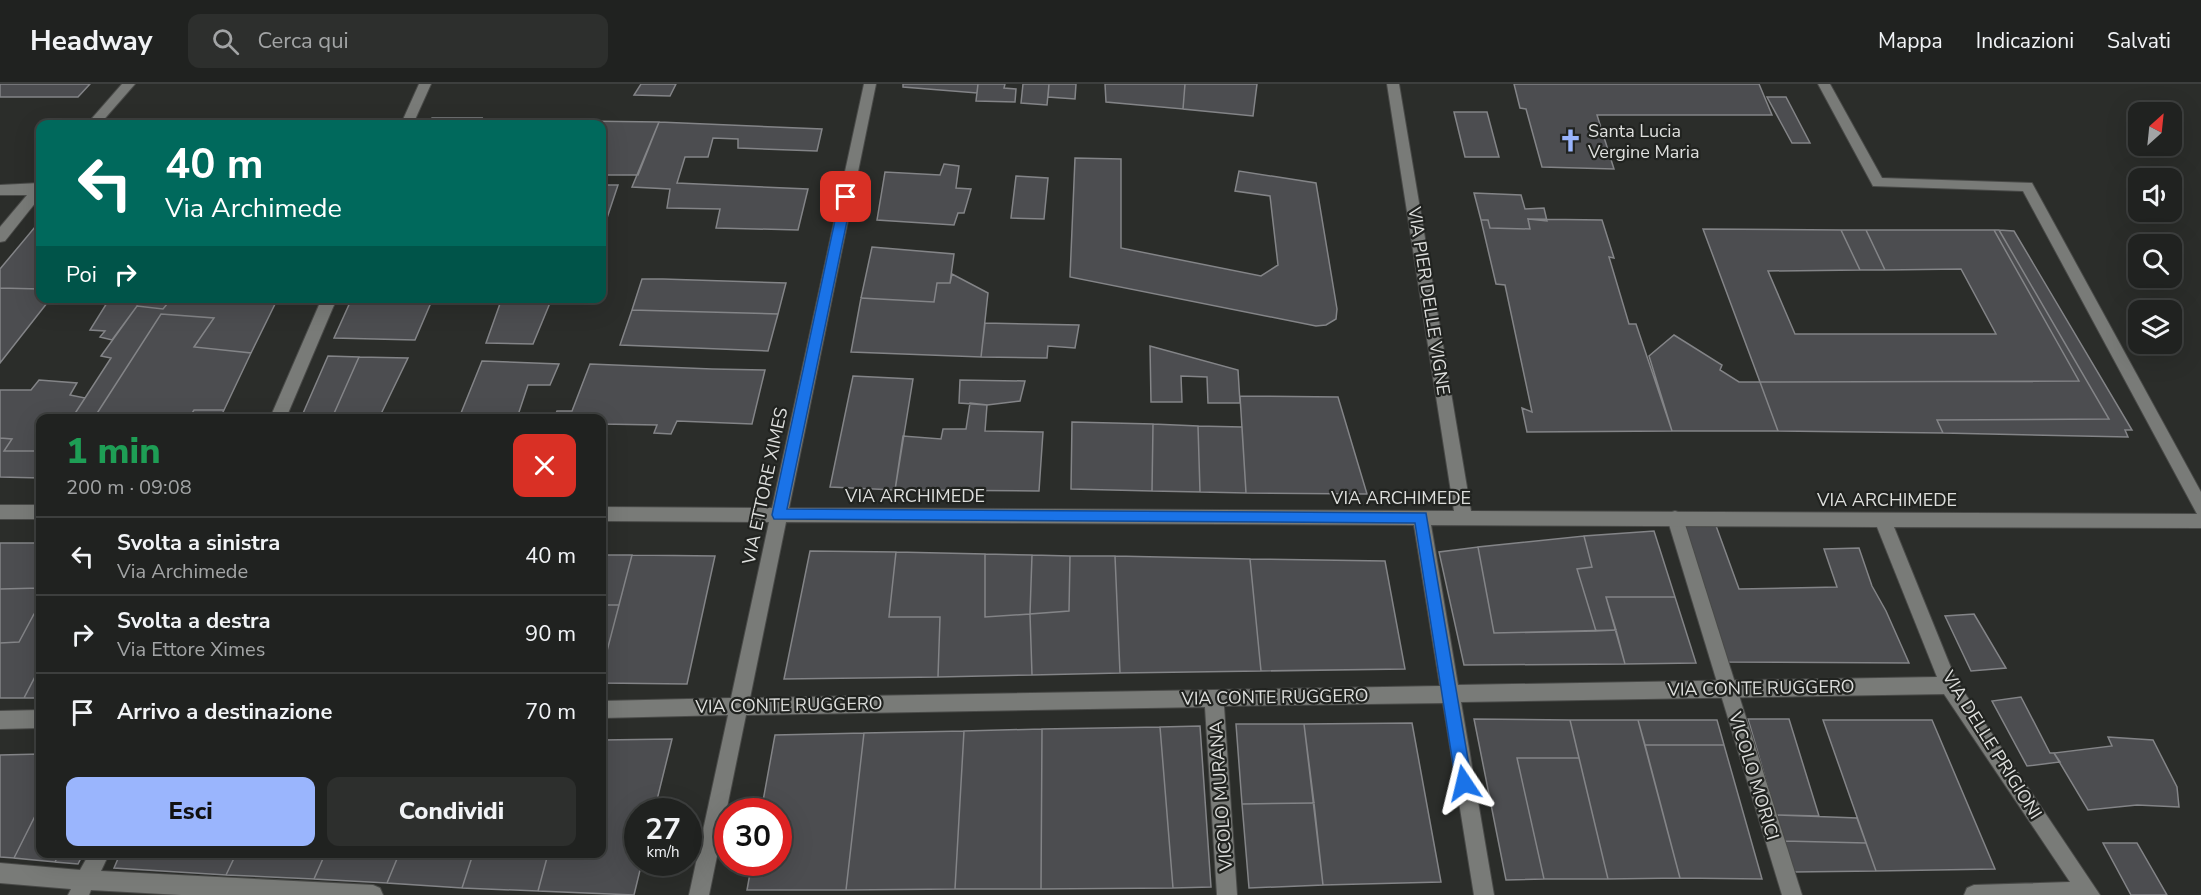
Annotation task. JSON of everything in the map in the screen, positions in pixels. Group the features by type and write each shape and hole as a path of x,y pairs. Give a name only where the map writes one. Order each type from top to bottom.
{"street":[{"path":"97,120 129,84"},
{"path":"409,120 425,84"},
{"name":"VIA ETTORE XIMES","path":"699,895 870,84"},
{"name":"VIA PIER DELLE VIGNE","path":"1393,84 1464,518"},
{"path":"1824,84 1878,183 2027,186 2201,508"},
{"path":"0,190 36,190"},
{"path":"0,237 36,195"},
{"path":"280,414 328,303"},
{"path":"0,512 36,512"},
{"name":"VIA ARCHIMEDE","path":"606,514 2201,521"},
{"path":"1421,518 1448,694 1484,895"},
{"name":"VICOLO MORICI","path":"1675,518 1791,895"},
{"name":"VIA DELLE PRIGIONI","path":"1883,519 1949,685 2089,894"},
{"name":"VIA CONTE RUGGERO","path":"606,709 1949,685"},
{"name":"VICOLO MURANA","path":"1214,698 1227,895"},
{"path":"0,720 36,719"},
{"path":"82,888 97,858"},
{"path":"0,873 82,888 373,895"},
{"path":"1974,895 2089,894"}],"building":[{"path":"0,84 90,84 78,97 0,97"},
{"path":"641,84 676,84 670,96 634,95"},
{"path":"903,84 978,84 977,93 903,87"},
{"path":"978,84 1005,84 1004,88 1016,89 1015,102 976,101"},
{"path":"1023,84 1049,84 1047,105 1021,103"},
{"path":"1049,84 1076,84 1075,99 1048,97"},
{"path":"1105,84 1185,84 1183,109 1106,102"},
{"path":"1185,84 1257,84 1253,116 1183,109"},
{"name":"Santa Lucia Vergine Maria","path":"1514,84 1759,84 1772,115 1597,115 1614,169 1542,167 1526,109 1520,108"},
{"path":"1767,97 1786,97 1810,143 1792,143"},
{"path":"1454,112 1487,112 1499,157 1465,157"},
{"path":"432,118 482,118 481,120 431,120"},
{"path":"606,121 659,122 638,175 606,175"},
{"path":"659,122 822,129 817,151 738,148 738,139 713,138 708,157 685,157 677,183 808,189 798,230 716,228 720,209 667,208 670,189 632,187"},
{"path":"1075,158 1121,159 1121,248 1261,276 1278,265 1270,196 1235,191 1239,171 1316,183 1337,309 1336,319 1326,325 1316,326 1070,277"},
{"path":"944,164 959,166 956,188 971,189 964,213 958,213 954,225 877,220 885,172 940,175"},
{"path":"1016,176 1048,178 1044,219 1011,218"},
{"path":"606,185 618,185 606,221"},
{"path":"1474,193 1521,195 1525,209 1544,208 1547,221 1528,219 1530,229 1490,228 1488,220 1481,220"},
{"path":"1528,219 1602,220 1614,258 1609,257 1629,324 1636,324 1672,431 1527,432 1522,408 1532,412 1505,285 1496,284 1481,220 1488,220 1490,228 1530,229"},
{"path":"36,226 36,289 0,288 0,269"},
{"path":"1703,229 1841,230 1860,270 1768,271 1795,334 1996,334 1961,269 1885,270 1866,230 1994,230 2079,381 1760,382"},
{"path":"1841,230 1866,230 1885,270 1860,270"},
{"path":"1994,230 1999,230 2109,419 1937,420 1943,433 1778,431 1760,382 2079,381"},
{"path":"1999,230 2014,231 2132,430 2125,430 2128,437 1943,433 1937,420 2109,419"},
{"path":"872,247 954,254 950,283 937,283 934,302 861,298"},
{"path":"952,274 988,293 981,357 851,352 861,298 934,302 937,283 950,283"},
{"path":"642,279 786,283 778,314 632,310"},
{"path":"0,288 36,289 36,303 47,303 0,363"},
{"path":"107,303 168,303 163,309 137,306 112,340 100,337 105,331 90,330"},
{"path":"168,303 276,303 251,353 194,347 214,318 161,314 97,414 75,414 111,358 101,356 137,306 163,309"},
{"path":"350,303 431,303 415,340 334,338"},
{"path":"500,303 550,303 533,344 486,343"},
{"path":"632,310 778,314 768,351 620,345"},
{"path":"161,314 214,318 194,347 251,353 224,410 194,410 192,414 97,414"},
{"path":"985,323 1079,325 1075,348 1048,346 1047,358 981,357"},
{"path":"1674,335 1722,365 1720,370 1739,382 1760,382 1778,431 1672,431 1649,356"},
{"path":"1150,346 1238,370 1240,403 1208,403 1207,377 1181,376 1182,402 1151,402"},
{"path":"328,356 359,357 334,414 303,414"},
{"path":"359,357 408,358 381,414 334,414"},
{"path":"482,361 559,364 550,385 528,385 518,414 461,414"},
{"path":"590,364 765,370 752,424 677,421 671,434 654,433 657,425 606,424 606,414 556,414 557,411 572,411"},
{"path":"853,376 913,379 895,490 830,487"},
{"path":"39,380 77,383 70,395 85,398 75,414 36,414 36,451 4,451 12,439 0,438 0,390 31,390"},
{"path":"960,380 1025,381 1020,401 987,405 959,403"},
{"path":"1240,396 1338,397 1367,494 1246,493"},
{"path":"970,403 987,405 985,431 1043,432 1039,491 895,490 903,436 941,439 943,429 966,429"},
{"path":"194,410 224,410 222,414 192,414"},
{"path":"1072,422 1153,424 1152,491 1071,489"},
{"path":"1153,424 1198,426 1200,492 1152,491"},
{"path":"1198,426 1242,427 1246,493 1200,492"},
{"path":"0,438 12,439 4,451 36,451 36,478 0,477"},
{"path":"1715,523 1739,589 1837,587 1824,549 1859,548 1872,586 1909,663 1727,662 1682,525"},
{"path":"1654,531 1675,597 1606,597 1616,630 1596,631 1577,569 1592,567 1584,536"},
{"path":"1584,536 1592,567 1577,569 1596,631 1494,633 1478,547"},
{"path":"0,543 36,543 36,588 0,589"},
{"path":"1478,547 1494,633 1616,630 1625,664 1464,665 1439,552"},
{"path":"810,551 896,552 889,617 940,617 938,677 784,679"},
{"path":"896,552 985,554 985,617 1030,614 1032,675 938,677 940,617 889,617"},
{"path":"985,554 1032,555 1030,614 985,617"},
{"path":"606,555 632,555 619,605 606,605"},
{"path":"632,555 715,556 687,684 606,683 606,655"},
{"path":"1032,555 1070,556 1069,611 1030,614"},
{"path":"1070,556 1115,556 1120,673 1032,675 1030,614 1069,611"},
{"path":"1115,556 1250,559 1261,671 1120,673"},
{"path":"1250,559 1385,561 1405,669 1261,671"},
{"path":"36,588 36,614 19,642 0,643 0,589"},
{"path":"1606,597 1675,597 1696,663 1625,664"},
{"path":"606,605 619,605 606,655"},
{"path":"36,614 36,675 24,698 0,698 0,643 19,642"},
{"path":"1974,614 2006,668 1971,671 1945,616"},
{"path":"36,675 36,698 24,698"},
{"path":"2021,697 2050,753 2054,753 2060,762 2027,766 1992,701"},
{"path":"1474,719 1570,720 1579,758 1517,758 1544,879 1506,880"},
{"path":"1748,719 1789,719 1819,816 1776,815"},
{"path":"1570,720 1638,720 1680,878 1608,879"},
{"path":"1638,720 1717,720 1724,745 1645,745"},
{"path":"1823,720 1932,720 1995,869 1876,871"},
{"path":"1412,723 1441,882 1323,885 1304,724"},
{"path":"1236,724 1304,724 1314,803 1242,804"},
{"path":"1200,726 1211,887 1173,888 1160,727"},
{"path":"1160,727 1173,888 1041,889 1042,729"},
{"path":"1042,729 1041,889 955,889 964,731"},
{"path":"964,731 955,889 846,890 864,733"},
{"path":"864,733 846,890 747,890 750,876 792,876 792,798 764,798 775,735"},
{"path":"2108,737 2153,740 2177,787 2179,807 2137,805 2088,810 2054,753 2112,746"},
{"path":"672,739 657,798 624,798 624,876 639,876 634,895 538,891 547,858 606,858 606,740"},
{"path":"1645,745 1724,745 1762,879 1680,878"},
{"path":"36,754 36,814 14,858 0,857 0,755"},
{"path":"1517,758 1579,758 1608,879 1544,879"},
{"path":"1314,803 1323,885 1249,888 1242,804"},
{"path":"36,814 36,858 57,858 55,862 14,858"},
{"path":"1776,815 1857,818 1866,843 1784,841"},
{"path":"1784,841 1866,843 1876,871 1793,872"},
{"path":"2103,843 2137,843 2167,895 2131,895"},
{"path":"57,858 81,858 78,864 55,862"},
{"path":"118,858 234,858 226,875 114,868"},
{"path":"234,858 323,858 314,879 226,875"},
{"path":"323,858 397,858 387,883 314,879"},
{"path":"397,858 472,858 462,888 387,883"},
{"path":"472,858 547,858 538,891 462,888"}],"place":[{"name":"Santa Lucia Vergine Maria","path":"1570,141"}],"route":[{"path":"846,197 779,515 1421,518 1464,783"}]}
